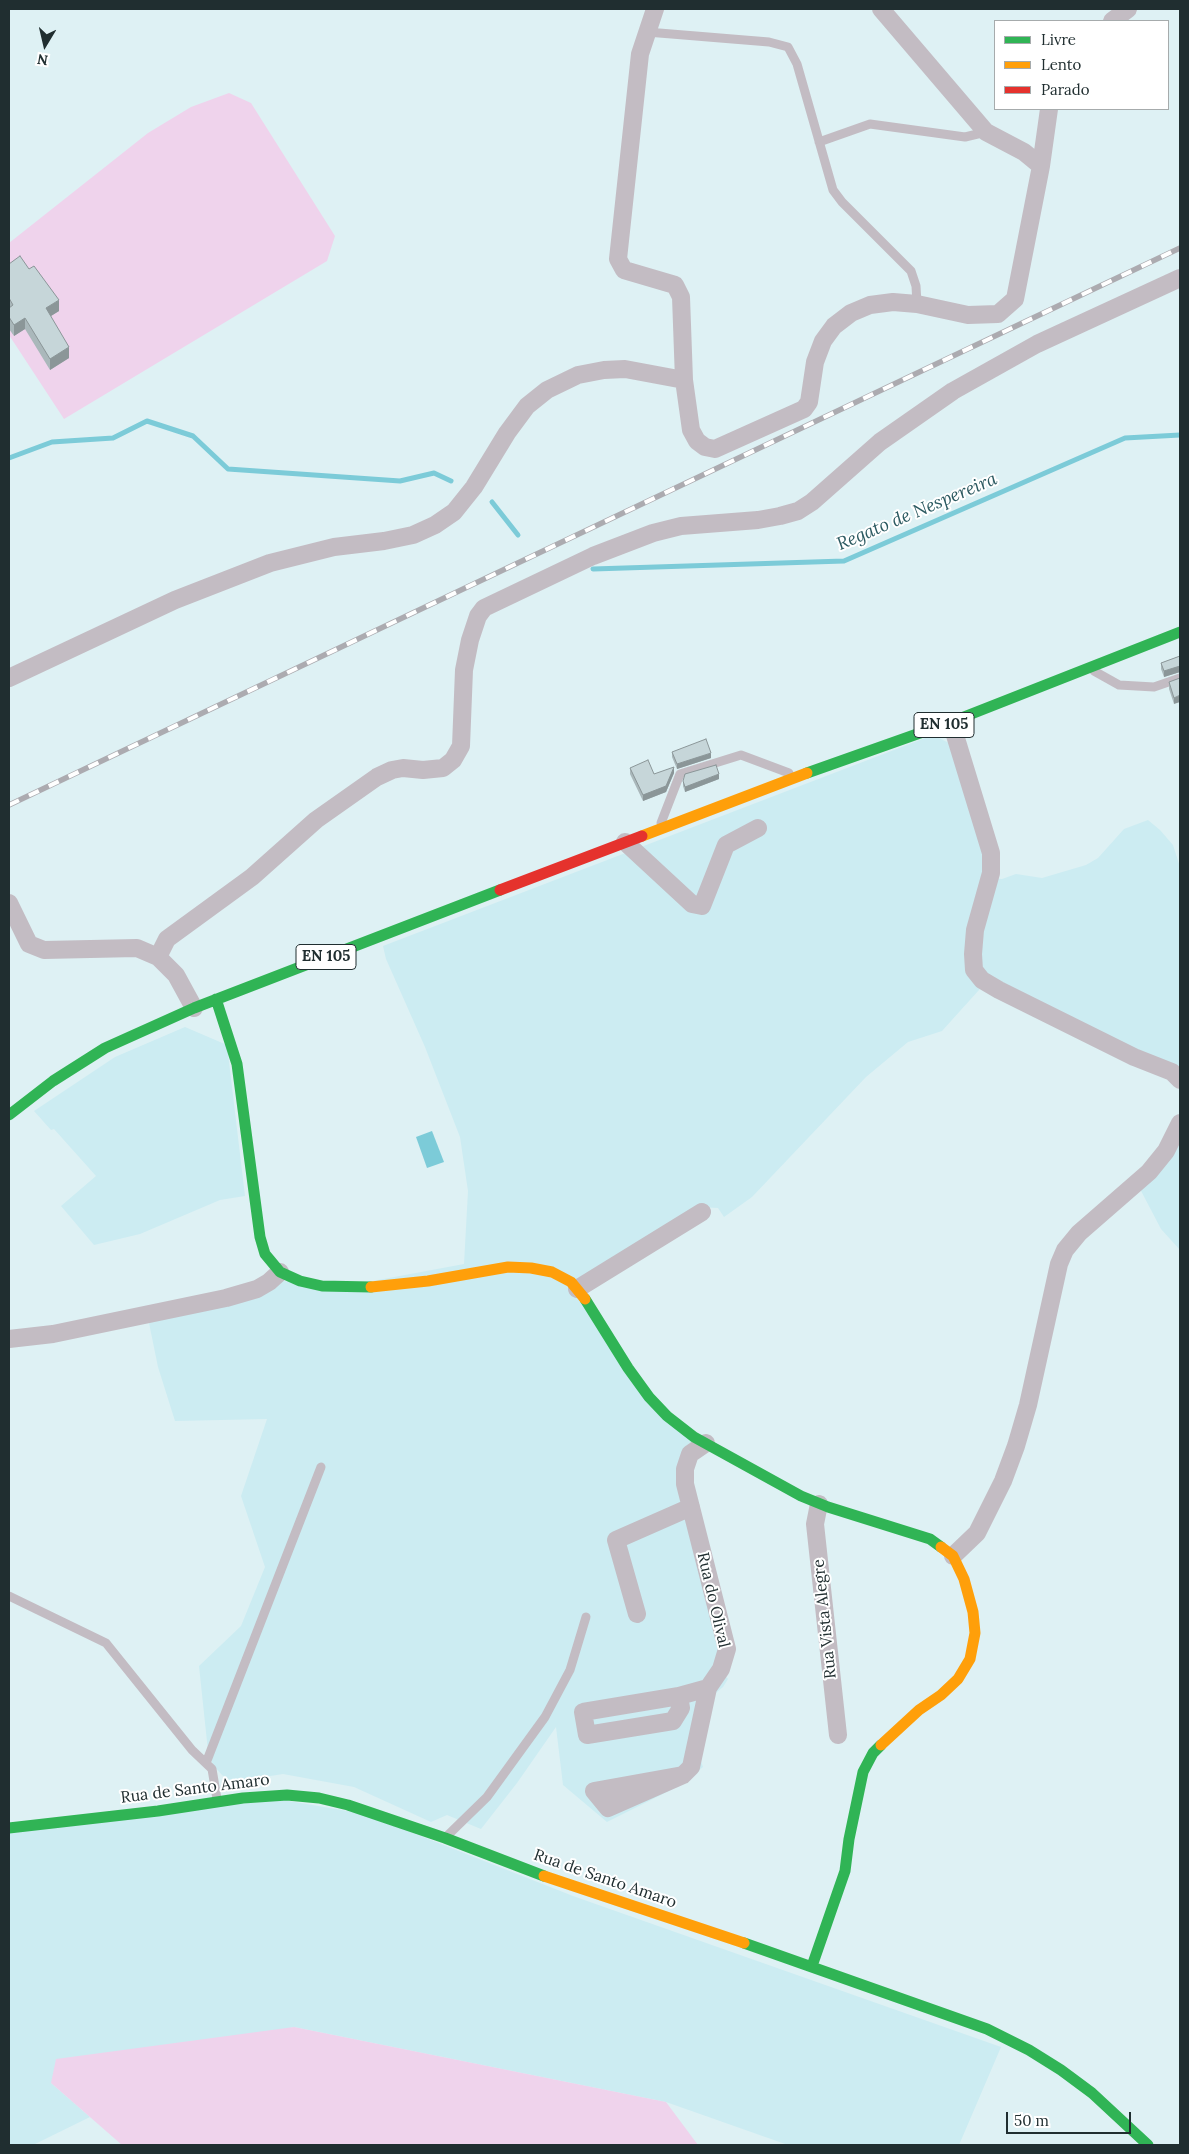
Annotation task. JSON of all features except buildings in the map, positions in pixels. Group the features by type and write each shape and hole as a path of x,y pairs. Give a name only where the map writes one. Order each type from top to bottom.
{"street":[{"path":"655,9 640,54 618,259 624,270 674,285 681,297 684,380 691,430 697,441 705,447 715,449 804,409 809,402 815,362 823,341 834,326 851,313 870,304 893,302 917,304 968,315 998,314 1015,299 1041,166 1049,110"},
{"path":"881,9 986,132 1024,152 1041,166"},
{"path":"1113,20 1128,9"},
{"path":"158,957 167,939 252,878 316,820 377,777 392,770 403,768 423,770 443,768 454,760 461,746 464,670 470,640 478,616 484,608 593,556 653,532 681,526 758,520 798,511 812,502 880,442 953,390 1037,344 1180,278"},
{"path":"9,678 175,600 270,563 334,547 384,541 413,535 435,525 454,512 474,488 507,432 527,406 547,390 578,376 604,370 625,369 684,380"},
{"name":"EN 105","path":"9,1115 53,1081 106,1048 194,1008 798,776 951,722 1180,632"},
{"path":"951,722 991,853 991,873 976,930 973,954 974,970 982,980 999,990 1134,1057 1172,1072 1180,1080"},
{"path":"625,842 692,904 702,906 726,845 758,828"},
{"path":"9,903 29,944 44,950 137,948 158,957 176,975 194,1008"},
{"path":"216,999 236,1064 260,1237 265,1254 280,1272 300,1281 322,1286 367,1287 428,1281 508,1267 531,1268 552,1272 571,1282 649,1397 667,1416 706,1443 801,1496 819,1504 930,1539 953,1556 964,1578 973,1612 976,1633 970,1659 958,1679 941,1695 890,1734 873,1753 863,1772 848,1839 845,1871 812,1966"},
{"path":"953,1556 977,1533 1003,1481 1028,1404 1057,1272 1065,1250 1079,1232 1149,1172 1166,1151 1180,1123"},
{"path":"577,1290 702,1212"},
{"path":"9,1339 53,1334 226,1298 257,1289 280,1272"},
{"name":"Rua do Olival","path":"683,1774 691,1767 708,1688 721,1669 728,1649 685,1484 685,1469 690,1454 706,1443"},
{"name":"Rua Vista Alegre","path":"819,1504 815,1524 838,1735"},
{"path":"637,1614 616,1540 691,1507"},
{"path":"678,1696 681,1708 673,1721 587,1734 583,1712 678,1696 708,1688"},
{"name":"Rua de Santo Amaro","path":"9,1828 287,1795 319,1798 380,1815 560,1882 812,1966 978,2026 1029,2050 1092,2093 1148,2145"}],"lane":[{"path":"646,32 769,42 788,47 797,64 833,190 842,202 910,271 916,286 917,304"},
{"path":"820,142 870,124 965,137 986,132"},
{"path":"1087,668 1119,685 1154,687 1180,678"},
{"path":"659,829 680,774 741,755 798,776"},
{"path":"206,1763 322,1467"},
{"path":"9,1596 106,1643 192,1750 212,1768 217,1802"},
{"path":"445,1838 487,1797 545,1717 570,1670 586,1617"}],"shaded area":[{"path":"229,93 251,103 335,236 327,261 64,419 9,335 9,243 148,133 191,107"},
{"path":"933,735 951,744 989,849 987,878 1002,879 1016,874 1042,878 1086,865 1098,858 1124,829 1148,820 1173,845 1180,867 1180,1077 988,980 942,1031 908,1042 866,1077 752,1197 724,1217 718,1208 699,1207 579,1288 651,1402 698,1439 683,1463 725,1641 719,1669 728,1679 723,1687 711,1697 699,1755 703,1767 683,1784 607,1822 563,1785 556,1727 517,1783 481,1829 447,1815 431,1822 354,1787 283,1774 233,1782 222,1775 213,1765 208,1751 199,1666 241,1626 265,1567 241,1496 267,1419 175,1421 158,1367 149,1323 151,1309 279,1281 362,1283 464,1264 468,1191 460,1137 425,1047 386,959 383,946"},
{"path":"185,1027 227,1045 245,1196 220,1200 140,1234 94,1245 61,1206 96,1176 54,1129 51,1130 34,1111 115,1057"},
{"path":"1180,1118 1180,1250 1161,1229 1139,1187"},
{"path":"283,1800 365,1814 573,1896 1001,2047 959,2145 788,2145 666,2102 294,2027 51,2083 90,2117 33,2145 9,2145 9,1824"},
{"path":"294,2027 666,2102 698,2145 122,2145 51,2083 56,2059"}],"water":[{"path":"432,1131 444,1162 427,1168 416,1137"}],"waterway":[{"path":"9,458 52,442 113,438 147,421 193,436 228,469 400,481 434,473 451,481"},
{"name":"Regato de Nespereira","path":"593,569 844,561 1125,438 1180,435"},
{"path":"492,502 518,535"}],"railway":[{"path":"9,805 1180,248"}],"traffic: fast":[{"path":"807,773 951,722 1180,632"},
{"path":"9,1115 53,1081 105,1048 194,1008 500,890"},
{"path":"216,999 237,1064 260,1237 265,1254 280,1272 300,1281 322,1286 371,1287"},
{"path":"585,1299 628,1368 649,1397 667,1416 694,1437 801,1496 828,1507 930,1539 941,1547"},
{"path":"812,1966 845,1871 849,1839 863,1772 873,1753 881,1745"},
{"path":"9,1828 158,1811 243,1798 287,1795 319,1798 348,1805 445,1838 544,1876"},
{"path":"744,1943 987,2029 1029,2050 1061,2070 1092,2093 1148,2145"}],"traffic: slow":[{"path":"642,836 807,773"},
{"path":"371,1287 428,1281 508,1267 531,1268 552,1272 571,1282 585,1299"},
{"path":"881,1745 919,1710 941,1695 958,1679 970,1659 975,1633 973,1612 964,1579 953,1556 941,1547"},
{"path":"544,1876 744,1943"}],"traffic: jam":[{"path":"500,890 642,836"}]}
